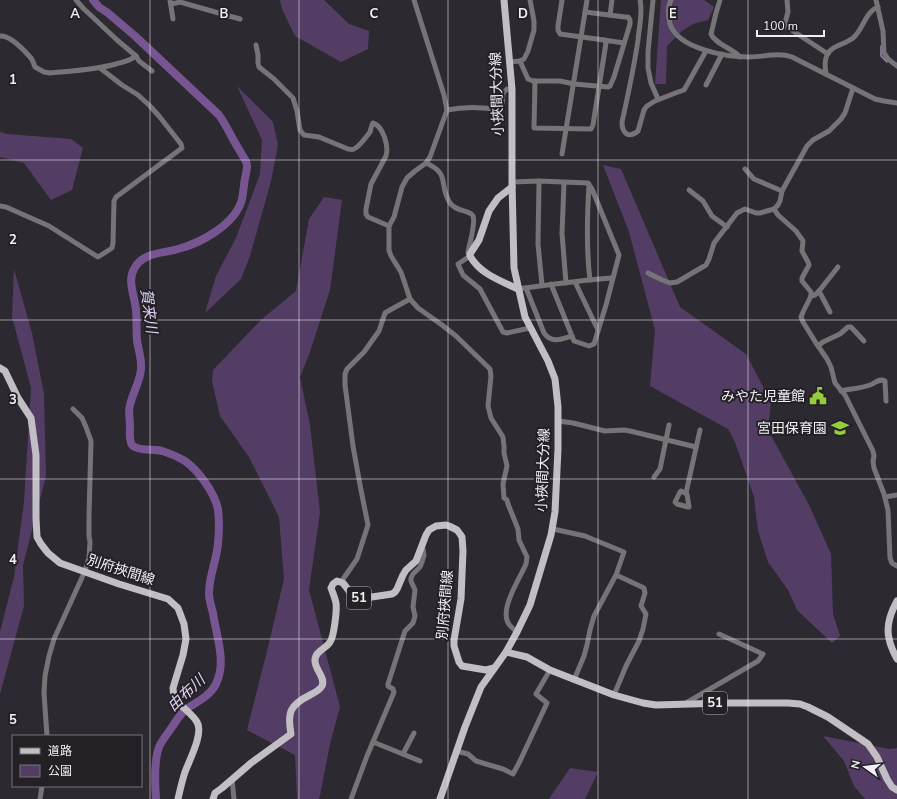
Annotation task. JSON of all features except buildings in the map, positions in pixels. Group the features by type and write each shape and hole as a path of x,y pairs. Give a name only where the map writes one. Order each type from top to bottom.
{"main road":[{"name":"小挾間大分線","path":"504,0 512,89 514,262 518,289 525,317 548,361 555,379 558,402 557,480 552,535 532,599 506,652"},
{"path":"512,184 498,198 489,211 479,240 470,255 474,264 482,271 518,289"},
{"name":"別府挾間線","path":"0,368 6,371 18,398 30,418 36,455 36,518 37,537 40,544 60,563 119,584 168,599 178,608 184,624 186,639 183,655 173,688 175,698 198,722 199,729 178,799"},
{"name":"別府挾間線","path":"341,582 358,598 392,594 398,589 406,570 416,561 427,532 431,528 434,526 449,526 457,530 460,534 463,551 461,596 454,646 458,660 462,666 486,670 494,668"},
{"name":"51","path":"213,799 215,793 251,763 291,734 288,720 293,707 300,700 317,690 323,684 323,680 314,663 317,654 331,642 334,627 336,600 331,588 335,582 341,582"},
{"path":"897,602 890,618 888,634 897,659"},
{"path":"440,799 474,701 481,687 506,652"},
{"name":"51","path":"506,652 530,658 537,664 574,680 614,695 643,703 684,704 724,702 800,704 828,717 868,744 879,761 892,787 897,790"}],"street":[{"path":"76,0 117,40 136,56 139,61 152,71"},
{"path":"414,0 444,95 447,110 430,157 426,163 407,178 402,187 394,217 389,226 389,250 401,272 410,299 418,308 442,324 456,336 490,369 491,376 488,406 491,418 503,437 507,466 503,484 504,498 507,500 518,529 519,540 527,557 526,564 507,604 507,620 517,632"},
{"path":"509,62 524,59 528,51 534,30 530,0"},
{"path":"562,0 558,30 560,34 624,43"},
{"path":"562,154 586,0"},
{"path":"610,15 612,0"},
{"path":"640,0 641,4 636,53 630,89 622,122 622,128 625,133 632,135 638,131 645,108 652,102 684,90 706,51"},
{"path":"653,0 648,68 651,83 658,99"},
{"path":"671,0 668,6 670,23 675,33 686,42 706,51 722,54 757,57 779,54 785,55 880,100 897,102"},
{"path":"720,0 711,34 716,40 740,56"},
{"path":"784,27 788,12 787,0"},
{"path":"876,0 884,31 884,53 888,59 897,66"},
{"path":"174,19 170,2 176,3 180,1 240,19"},
{"path":"826,74 826,60 828,54 833,48 853,38 872,10 878,7"},
{"path":"520,61 528,79 535,81 560,81 599,87 610,86 614,77 630,20 628,17 585,12"},
{"path":"793,31 828,54"},
{"path":"0,36 4,36 15,42 32,59 35,67 44,72 50,73 100,68 132,59 136,56"},
{"path":"535,81 534,128 591,129 594,125 606,43 604,40"},
{"path":"256,44 259,68 274,79 292,98 297,111 300,130 304,135 319,137 348,149 354,149 369,134 373,123 379,126 387,144 388,151 371,184 366,214 368,217 389,226"},
{"path":"706,85 722,54"},
{"path":"0,206 6,207 49,226 98,257 112,248 114,202 116,197 182,148 181,144 149,105 138,95 100,68"},
{"path":"648,272 670,283 677,282 706,265 714,243 737,213 745,209 760,213 774,209 780,201 782,191 798,161 809,144 829,131 843,116 854,88"},
{"path":"447,110 484,107 502,110 503,93 512,89"},
{"path":"426,163 437,168 440,172 450,204 455,209 470,213 473,216 468,249 468,253 470,255 466,260 458,264 463,275 480,289 503,332 507,333 530,328"},
{"path":"746,169 754,178 782,191"},
{"path":"512,184 539,182 588,183 592,189 619,255 594,344 589,346 574,341 551,284"},
{"path":"539,182 538,244 542,285"},
{"path":"564,183 562,233 566,283"},
{"path":"589,185 587,217 590,280"},
{"path":"689,190 703,201 712,216 727,227"},
{"path":"774,209 778,215 796,231 803,241 802,251 809,265 802,278 802,281 811,292 811,296 801,317 827,359 835,383 842,391 873,451 874,468 885,497 888,510 890,558 892,563 897,566"},
{"path":"811,296 818,292 838,267"},
{"path":"518,289 612,278"},
{"path":"575,282 598,330"},
{"path":"526,288 547,337 555,340 572,336"},
{"path":"818,292 830,312"},
{"path":"341,582 357,559 368,524 353,446 345,385 345,374 347,369 364,352 379,331 385,313 410,299"},
{"path":"818,346 840,334 848,327 850,327 864,341"},
{"path":"842,391 870,385 883,380 885,381 886,401"},
{"path":"47,735 44,692 45,676 49,656 59,626 90,558 89,516 91,441 82,418 73,409"},
{"path":"558,421 606,431 624,430 696,447"},
{"path":"654,477 660,468 669,425"},
{"path":"686,493 700,430"},
{"path":"885,497 897,495"},
{"path":"552,529 585,536 624,552 616,575 594,616 584,656 574,680"},
{"path":"350,799 394,692 388,684 405,631 414,623 415,616 413,607 415,590 411,578 422,562 424,555 422,547"},
{"path":"614,695 626,666 639,641 646,614 641,606 645,593 644,588 616,575"},
{"path":"684,704 758,661 763,654 719,634"},
{"path":"456,751 468,754 476,761 503,769 513,774 547,703 536,694 550,670"},
{"path":"403,754 414,733"},
{"path":"373,742 420,761"},
{"path":"232,779 234,799"},
{"path":"40,799 42,787"}],"green space":[{"path":"280,0 324,0 349,24 369,31 368,49 341,62 295,36 282,9"},
{"path":"661,0 704,0 714,7 708,20 693,24 682,31 667,46 666,84 655,84"},
{"path":"237,86 273,122 278,145 271,181 250,256 241,279 205,313 216,276 236,238 260,174 262,140"},
{"path":"0,132 7,134 71,139 83,148 72,190 51,200 24,163 0,157"},
{"path":"603,165 621,169 680,307 746,354 771,402 768,430 809,505 831,554 833,614 840,636 832,643 797,610 788,590 768,562 758,531 754,497 735,442 728,429 650,386 655,330 629,232"},
{"path":"324,197 342,200 330,290 309,355 300,377 310,425 320,512 309,590 340,707 330,744 319,799 297,799 295,755 247,730 284,579 279,517 249,457 220,416 212,381 213,370 262,319 296,291 309,219"},
{"path":"14,269 32,333 44,394 46,476 23,565 24,606 0,694 0,632 14,577 24,502 31,388 12,317"},
{"path":"823,736 889,749 897,748 897,799 865,799 854,786 844,761"},
{"path":"570,768 598,772 585,799 549,799"}],"waterway":[{"name":"賀来川","path":"93,0 99,7 135,36 219,115 247,164 242,199 233,217 216,231 197,242 178,249 153,254 142,259 134,269 131,279 136,310 137,340 141,365 139,378 129,408 131,444 139,449 159,450 168,453 190,465 201,476 213,496 216,502 219,517 219,535 210,580 209,593 220,648 221,666 219,675 216,684 210,692 204,698 183,712 160,745 156,764 156,799"},
{"path":"881,46 881,56 887,62"}],"place":[{"name":"みやた児童館","path":"818,396"},
{"name":"宮田保育園","path":"840,428"}],"water label":[{"name":"由布川","path":"186,693"}]}
